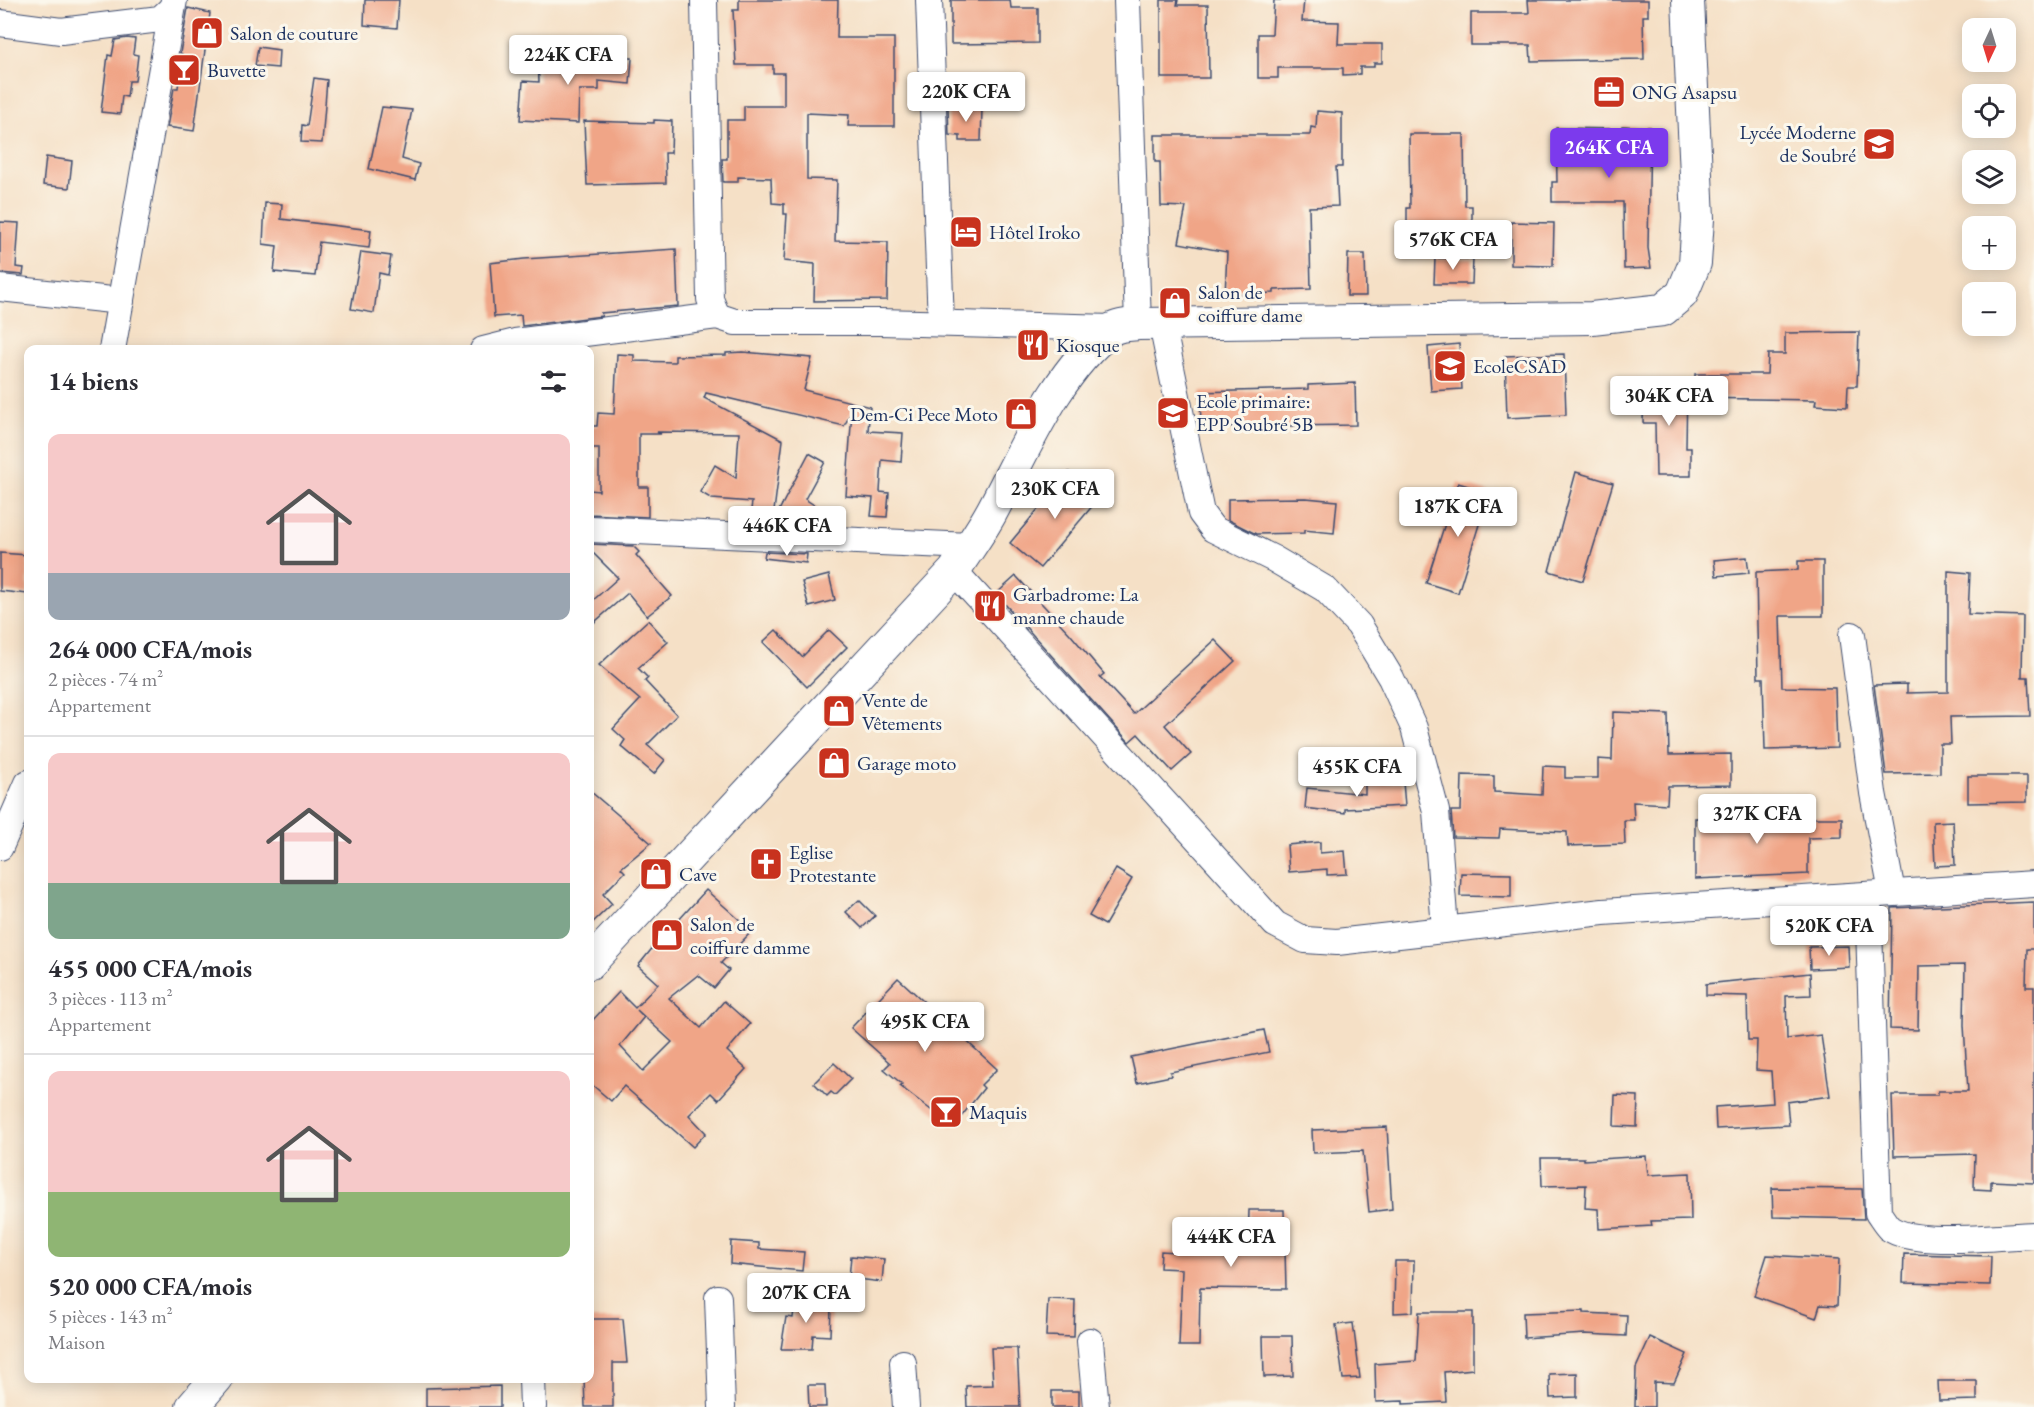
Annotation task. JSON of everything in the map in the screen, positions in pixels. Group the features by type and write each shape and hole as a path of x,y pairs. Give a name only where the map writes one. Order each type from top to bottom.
{"street":[{"path":"704,0 710,299 717,316"},
{"path":"929,0 940,323"},
{"path":"1127,0 1138,325 1202,513 1213,528 1274,559 1325,589 1359,625 1391,678 1414,728 1436,812 1445,929"},
{"path":"503,345 717,316 745,322 1138,325 1592,318 1663,310 1682,294 1695,263 1698,219 1688,0"},
{"path":"0,23 61,32 160,19 173,4"},
{"path":"113,345 173,4"},
{"path":"0,288 121,301"},
{"path":"594,959 962,559 1066,380 1086,355 1138,325"},
{"path":"594,530 962,559 1275,924 1305,940 1337,942 1603,912 2034,884"},
{"path":"1852,635 1873,793 1880,893 1878,1213 1888,1227 1904,1235 1923,1239 2034,1235"},
{"path":"0,847 24,792"},
{"path":"718,1298 722,1407"},
{"path":"1090,1341 1096,1407"},
{"path":"903,1363 906,1407"},
{"path":"192,1407 213,1383"},
{"path":"532,1383 533,1407"}],"building":[{"path":"365,0 399,0 397,28 364,25"},
{"path":"739,0 838,0 837,38 894,38 894,126 848,126 849,115 807,113 807,179 837,180 835,241 888,242 887,300 814,301 815,264 784,261 787,214 784,214 784,204 772,203 771,178 738,177 738,182 723,182 722,159 727,159 727,120 744,120 744,106 784,106 784,73 773,73 773,65 736,65 733,10 739,10"},
{"path":"951,0 1010,0 1011,8 1038,8 1038,43 951,44"},
{"path":"1161,0 1178,0 1177,5 1208,5 1209,78 1161,78"},
{"path":"1274,0 1304,0 1302,21 1339,22 1338,44 1382,44 1382,63 1374,63 1374,67 1360,67 1360,74 1343,75 1343,68 1278,68 1278,78 1258,78 1258,34 1272,34"},
{"path":"1528,0 1648,0 1648,16 1643,16 1644,59 1531,61 1530,45 1471,45 1471,13 1529,13"},
{"path":"188,8 210,13 194,131 167,127 174,88 178,88 182,54 180,53"},
{"path":"135,39 133,54 138,55 135,81 129,81 127,97 122,96 120,114 101,112 108,55 112,56 115,40"},
{"path":"258,47 279,50 278,68 255,66"},
{"path":"538,58 632,58 630,84 599,81 599,90 579,90 578,123 520,120 523,81 539,82"},
{"path":"314,78 327,80 322,143 301,142 302,125 307,126"},
{"path":"382,107 412,110 402,159 419,164 415,180 369,169"},
{"path":"948,107 982,108 981,141 960,141 960,136 949,135"},
{"path":"1317,111 1342,113 1342,167 1336,167 1338,206 1309,207 1311,289 1225,295 1227,252 1179,243 1186,207 1161,206 1160,162 1155,162 1155,135 1310,135 1311,127 1316,128"},
{"path":"654,120 672,121 671,153 665,153 666,183 587,185 584,121 654,123"},
{"path":"1622,126 1650,127 1648,248 1651,268 1624,269 1623,202 1552,202 1552,182 1557,182 1556,128 1622,129"},
{"path":"1409,134 1464,134 1465,206 1472,206 1472,225 1407,226 1407,208 1410,208"},
{"path":"46,157 72,161 69,188 43,185"},
{"path":"265,203 282,204 281,219 371,230 369,248 319,242 315,276 274,272 277,246 263,244"},
{"path":"0,222 19,223 16,267 24,268 23,275 0,273"},
{"path":"1511,222 1554,223 1553,266 1511,265"},
{"path":"676,249 678,306 601,313 602,316 522,326 521,315 494,317 490,263"},
{"path":"361,252 391,256 388,275 379,273 374,313 351,309"},
{"path":"1348,254 1365,254 1366,296 1347,296"},
{"path":"1435,258 1473,259 1472,284 1434,284"},
{"path":"1859,332 1857,386 1848,386 1847,407 1815,405 1816,400 1695,398 1695,374 1767,374 1768,354 1785,354 1785,333"},
{"path":"1459,344 1462,389 1431,391 1428,347"},
{"path":"743,352 812,358 804,390 870,407 868,431 903,433 901,462 882,460 880,492 889,493 887,517 871,516 873,498 846,496 852,411 844,426 706,393 704,398 783,440 773,519 750,517 752,502 712,499 700,492 715,465 736,478 739,433 657,432 661,434 639,434 639,487 648,487 648,517 594,514 594,490 599,491 599,448 594,448 594,426 597,426 598,413 614,414 617,354 634,355 634,361 675,362 675,356 726,355 726,353"},
{"path":"1564,354 1566,415 1507,418 1505,356"},
{"path":"1644,382 1687,383 1686,448 1691,448 1691,476 1656,476 1655,423 1643,423"},
{"path":"1355,383 1356,425 1201,427 1200,392 1308,389 1308,385"},
{"path":"809,453 825,462 805,499 817,507 806,524 773,522"},
{"path":"1069,472 1100,497 1040,568 1010,543"},
{"path":"1576,472 1613,483 1583,581 1549,571"},
{"path":"1458,483 1489,492 1458,593 1426,583"},
{"path":"1306,498 1337,501 1334,533 1304,530 1304,533 1256,534 1228,520 1228,499"},
{"path":"594,544 633,546 639,552 636,555 672,596 647,616 628,593 594,623 594,599 618,578 594,554"},
{"path":"765,552 807,554 806,563 764,558"},
{"path":"0,553 24,555 24,594 0,591"},
{"path":"1747,557 1749,573 1716,576 1714,560"},
{"path":"1798,561 1823,561 1823,616 1780,616 1782,687 1835,688 1837,748 1765,750 1763,678 1758,678 1756,572 1798,570"},
{"path":"1948,571 1970,573 1968,614 2023,616 2022,677 2028,677 2030,716 1950,717 1951,744 1940,744 1940,773 1886,774 1874,685 1907,684 1907,693 1948,692"},
{"path":"829,575 835,600 809,607 802,582"},
{"path":"1016,576 1070,634 1104,674 1100,677 1134,714 1215,640 1235,661 1165,725 1191,754 1172,771 1138,734 1129,742 996,594"},
{"path":"648,620 668,642 638,668 648,678 645,681 677,715 647,745 665,760 654,774 621,746 625,740 613,729 640,700 599,665"},
{"path":"776,630 802,657 829,630 847,647 807,687 763,642"},
{"path":"1613,712 1668,714 1669,755 1731,754 1731,785 1668,786 1667,804 1633,802 1634,820 1624,820 1625,844 1568,846 1567,832 1500,829 1499,838 1453,837 1451,811 1461,811 1462,775 1494,776 1494,792 1542,795 1543,766 1565,767 1565,778 1598,778 1598,759 1612,760"},
{"path":"1968,776 2027,776 2027,802 1968,803"},
{"path":"1403,782 1405,806 1345,809 1345,813 1305,808 1307,788 1365,794 1365,784"},
{"path":"594,794 651,843 621,868 625,872 603,894 612,904 594,921"},
{"path":"1695,818 1842,818 1842,837 1808,838 1808,874 1695,879"},
{"path":"1953,821 1955,865 1935,866 1933,822"},
{"path":"1320,842 1320,853 1345,851 1347,874 1327,875 1327,869 1289,872 1287,845"},
{"path":"1116,869 1132,879 1105,925 1089,916"},
{"path":"1461,873 1511,874 1511,897 1460,896"},
{"path":"706,890 752,931 721,963 729,970 714,988 698,975 669,998 701,1028 724,1001 750,1024 727,1051 746,1069 718,1100 711,1093 689,1115 706,1133 693,1147 624,1086 611,1101 594,1086 594,1019 619,992 635,1008 658,984 638,966 675,920 677,922","holes":["637,1010 672,1042 643,1071 620,1046 644,1017"]},
{"path":"859,900 875,916 862,928 846,912"},
{"path":"2034,902 2034,949 2027,949 2026,987 2034,987 2034,1183 1991,1181 1991,1190 1974,1189 1975,1154 1894,1156 1892,1095 1938,1095 1938,1091 1968,1091 1964,1025 1965,965 1919,966 1918,1030 1890,1029 1892,908"},
{"path":"1848,946 1849,967 1810,969 1809,947"},
{"path":"1810,973 1811,995 1786,996 1787,1039 1821,1035 1830,1096 1787,1102 1789,1125 1716,1129 1715,1107 1773,1103 1771,1071 1756,1070 1757,1040 1748,1040 1747,996 1706,995 1706,984"},
{"path":"898,978 997,1069 981,1085 984,1088 953,1127 900,1086 902,1084 884,1069 890,1063 851,1028"},
{"path":"1264,1030 1269,1052 1170,1072 1171,1076 1137,1083 1131,1057"},
{"path":"834,1063 851,1079 835,1095 831,1092 827,1096 814,1083"},
{"path":"1615,1095 1638,1096 1637,1127 1614,1126"},
{"path":"1387,1127 1392,1209 1369,1212 1363,1151 1313,1153 1312,1130"},
{"path":"1646,1156 1648,1175 1690,1173 1691,1220 1651,1221 1652,1226 1599,1229 1598,1209 1585,1208 1586,1185 1542,1186 1541,1158 1584,1158 1584,1160"},
{"path":"1772,1188 1862,1189 1864,1219 1773,1217"},
{"path":"1249,1210 1284,1210 1286,1289 1200,1288 1199,1346 1179,1346 1182,1269 1160,1268 1161,1251 1207,1254 1207,1247 1248,1247"},
{"path":"731,1241 759,1243 759,1249 804,1252 802,1271 730,1264"},
{"path":"1904,1254 1991,1256 1990,1285 1903,1283"},
{"path":"1767,1255 1839,1259 1837,1306 1820,1305 1816,1318 1754,1296"},
{"path":"851,1256 884,1259 882,1282 849,1278"},
{"path":"1395,1261 1414,1261 1413,1312 1394,1313"},
{"path":"796,1292 814,1294 812,1307 831,1308 830,1336 813,1335 812,1349 781,1349 786,1317 793,1318"},
{"path":"1048,1299 1075,1300 1074,1337 1046,1336"},
{"path":"1584,1311 1584,1313 1627,1315 1626,1336 1585,1334 1524,1338 1523,1313"},
{"path":"1419,1312 1473,1312 1473,1369 1444,1372 1446,1402 1403,1404 1403,1401 1376,1402 1375,1364 1416,1361"},
{"path":"594,1319 623,1319 627,1363 613,1363 613,1407 585,1407 584,1383 594,1383"},
{"path":"1353,1323 1360,1378 1343,1379 1336,1325"},
{"path":"1263,1336 1292,1336 1293,1376 1264,1377"},
{"path":"1650,1337 1687,1354 1674,1383 1654,1382 1654,1407 1635,1407 1636,1368"},
{"path":"991,1348 1017,1348 1020,1407 967,1407 966,1386 993,1385"},
{"path":"1577,1373 1577,1397 1550,1398 1549,1374"},
{"path":"1938,1381 1977,1381 1977,1400 1939,1401"},
{"path":"808,1385 825,1385 826,1407 809,1407"},
{"path":"500,1386 500,1407 426,1407 426,1388"},
{"path":"1052,1391 1079,1391 1079,1407 1052,1407"}],"place":[{"name":"Salon de couture","path":"207,33"},
{"name":"Buvette","path":"184,70"},
{"name":"ONG Asapsu","path":"1609,92"},
{"name":"Lycée Moderne de Soubré","path":"1879,144"},
{"name":"Hôtel Iroko","path":"966,232"},
{"name":"Salon de coiffure dame","path":"1175,303"},
{"name":"Kiosque","path":"1033,345"},
{"name":"EcoleCSAD","path":"1450,366"},
{"name":"Ecole primaire: EPP Soubré 5B","path":"1173,413"},
{"name":"Dem-Ci Pece Moto","path":"1021,414"},
{"name":"Garbadrome: La manne chaude","path":"990,606"},
{"name":"Vente de Vêtements","path":"839,711"},
{"name":"Garage moto","path":"834,763"},
{"name":"Eglise Protestante","path":"766,864"},
{"name":"Cave","path":"656,874"},
{"name":"Salon de coiffure damme","path":"667,935"},
{"name":"Maquis","path":"946,1112"}]}
